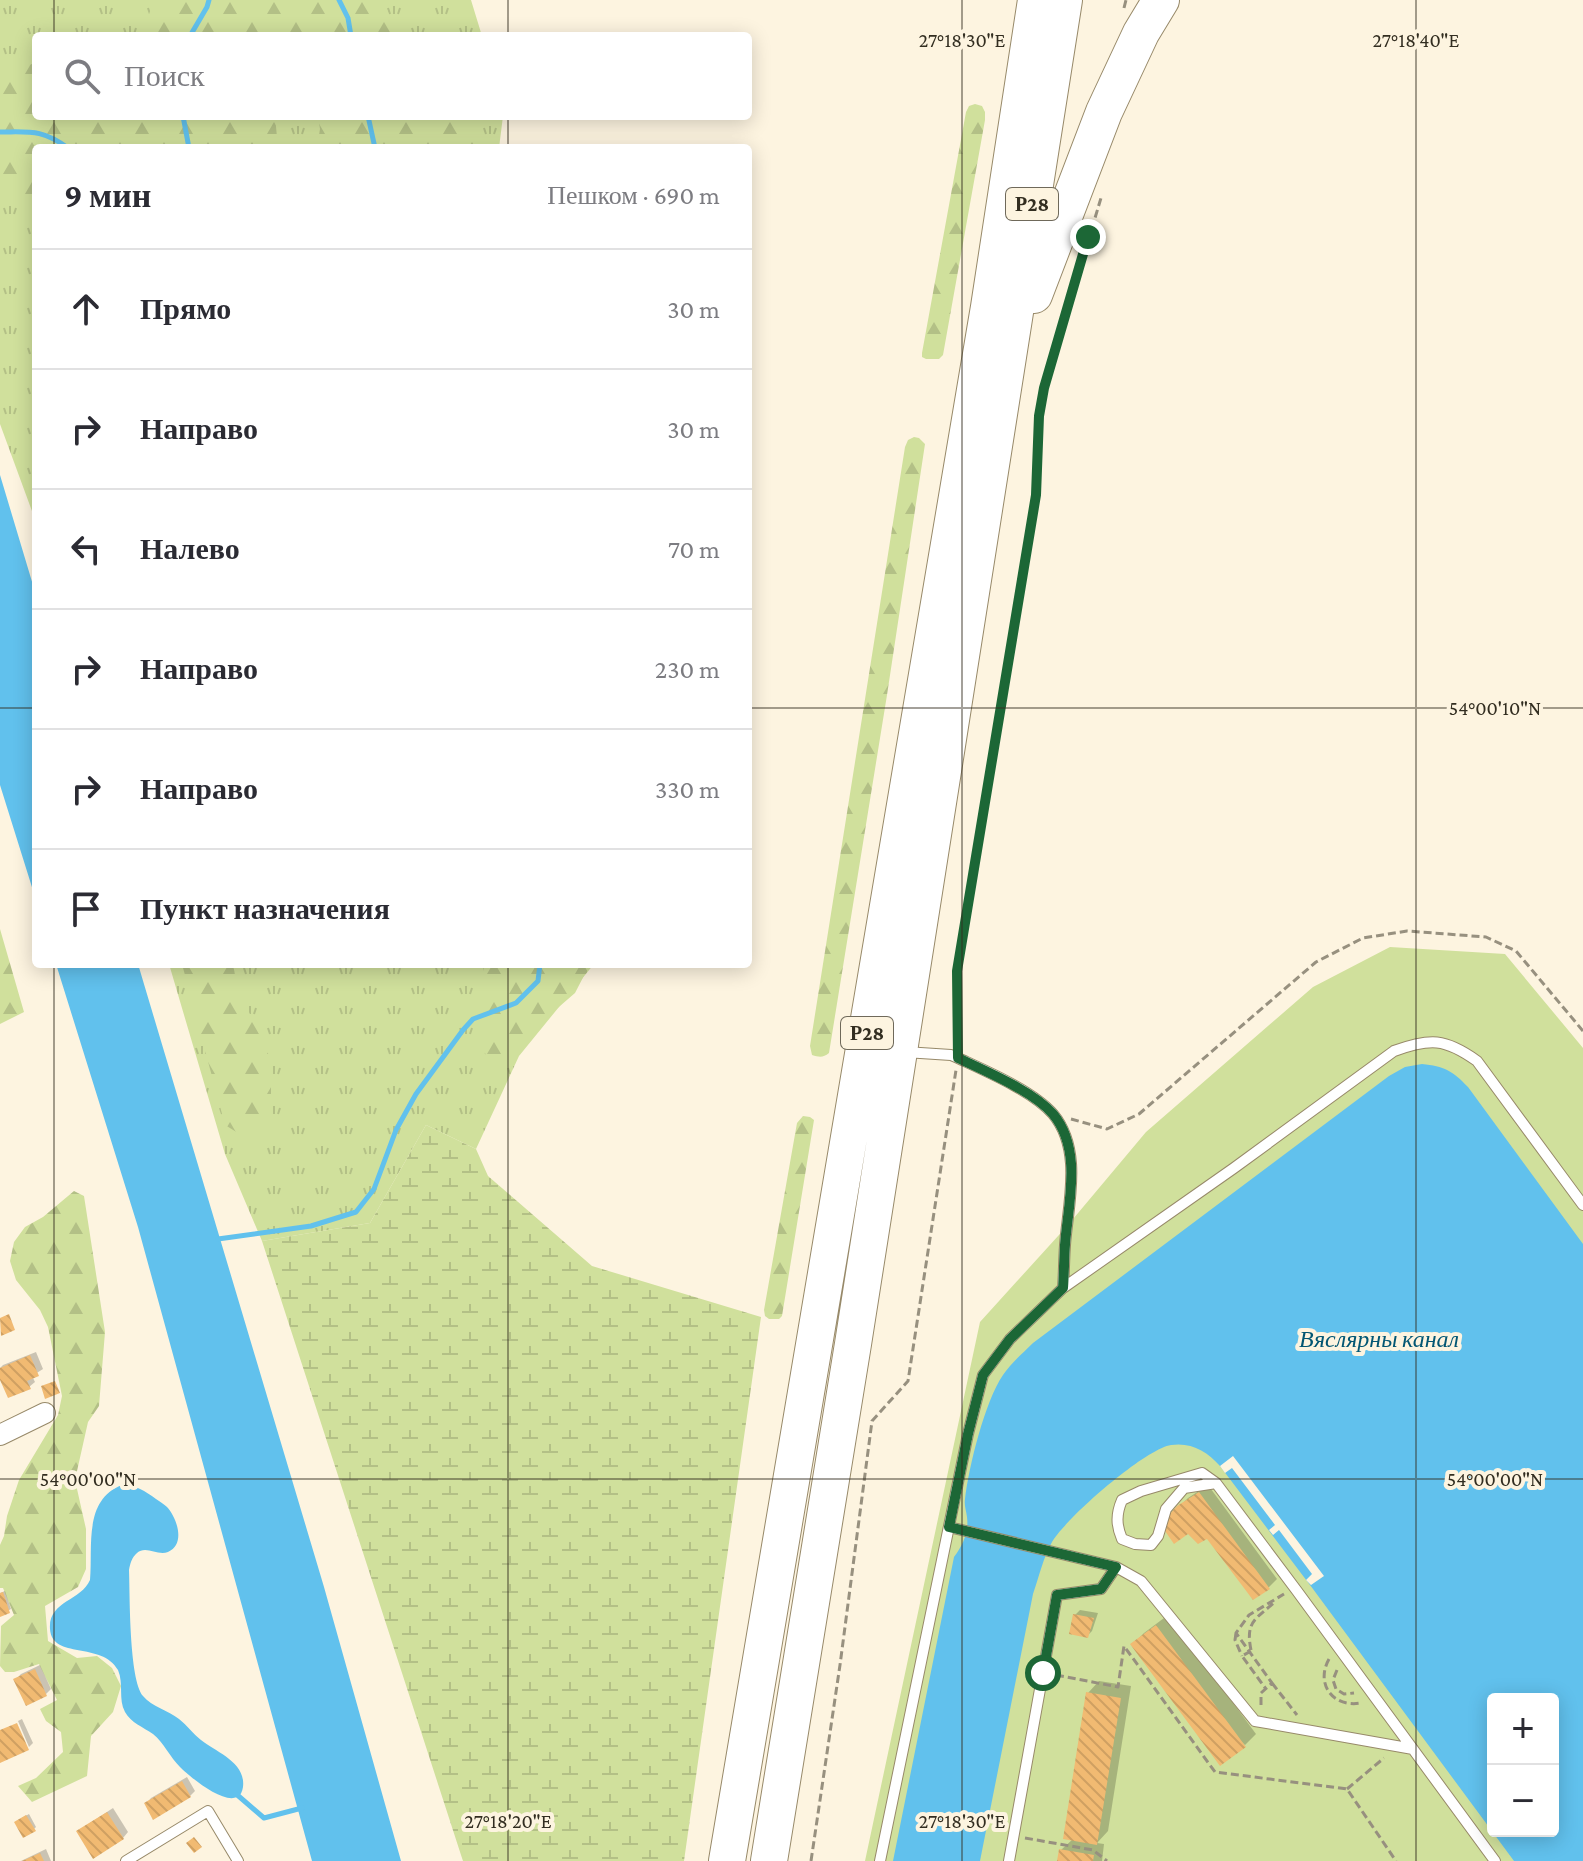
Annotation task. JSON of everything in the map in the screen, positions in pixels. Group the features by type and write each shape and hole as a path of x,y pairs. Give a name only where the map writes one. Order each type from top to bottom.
{"highway":[{"name":"Р28","path":"727,1861 989,307 1036,0"},
{"name":"Р28","path":"769,1861 1002,408 1064,0"},
{"path":"1002,408 1038,282 1098,126 1141,33 1161,0"}],"street":[{"path":"0,1435 45,1413"}],"lane":[{"path":"880,1861 968,1434 983,1375 1010,1339 1063,1288 1394,1051 1412,1044 1436,1042 1456,1047 1477,1061 1583,1205"},
{"path":"899,1051 951,1055 1033,1098 1052,1114 1063,1130 1072,1165 1063,1288"},
{"path":"1216,1483 1184,1488 1166,1509 1158,1536 1151,1545 1122,1539 1116,1525 1122,1500 1141,1491 1202,1473 1216,1483 1495,1861"},
{"path":"951,1528 1116,1567 1141,1581 1255,1721 1413,1749"},
{"path":"1009,1861 1057,1595 1101,1589 1116,1567"},
{"path":"126,1861 208,1811 238,1861"}],"path":[{"path":"1123,11 1126,0"},
{"path":"811,1861 872,1421 908,1381 958,1058 957,971 1036,495 1039,416 1044,388 1102,196"},
{"path":"1052,1114 1107,1129 1139,1114 1316,962 1363,938 1407,931 1486,937 1516,951 1583,1031"},
{"path":"1251,1651 1248,1637 1251,1623 1284,1594 1249,1615 1236,1633 1235,1640 1242,1656 1266,1689"},
{"path":"1236,1633 1298,1717 1284,1715"},
{"path":"1043,1673 1118,1687 1124,1646 1215,1772 1347,1789 1398,1746"},
{"path":"1242,1656 1251,1651"},
{"path":"1331,1655 1324,1670 1325,1686 1329,1693 1350,1704 1366,1701"},
{"path":"1340,1667 1333,1680 1336,1689 1344,1694 1358,1691"},
{"path":"1260,1706 1261,1693 1272,1683"},
{"path":"1347,1789 1396,1861"},
{"path":"1013,1836 1093,1850 1107,1861"}],"green space":[{"path":"0,0 471,0 481,32 32,32 32,120 502,120 500,144 32,144 32,511 0,424"},
{"path":"154,0 383,0 396,32 148,32 147,20"},
{"path":"0,64 32,64 32,120 101,120 115,128 130,120 275,120 278,144 32,144 32,202 0,202"},
{"path":"969,106 982,106 985,120 943,355 939,359 926,359 922,353 966,112"},
{"path":"319,120 480,120 481,125 479,144 318,144"},
{"path":"914,437 925,444 887,695 829,1053 819,1057 812,1055 810,1046 905,447 908,440"},
{"path":"0,929 24,1012 0,1024"},
{"path":"1390,947 1505,954 1583,1048 1583,1861 865,1861 980,1322 1068,1225 1146,1132 1313,987"},
{"path":"170,968 591,968 519,1056 476,1149 426,1125 370,1223 262,1241 225,1154"},
{"path":"183,968 234,968 237,986 271,1060 271,1124 257,1136 243,1136 225,1125"},
{"path":"484,968 588,968 575,993 500,1058 491,1058 478,1048"},
{"path":"803,1116 814,1120 782,1316 769,1319 764,1310 797,1123"},
{"path":"426,1125 476,1149 488,1176 592,1266 761,1317 684,1861 463,1861 262,1241 370,1223"},
{"path":"74,1191 84,1196 105,1332 99,1406 88,1422 75,1480 86,1529 86,1569 78,1587 45,1606 48,1641 77,1658 97,1656 112,1668 121,1686 113,1712 91,1736 87,1776 32,1802 18,1786 36,1778 63,1752 61,1732 46,1721 40,1709 57,1700 39,1664 14,1672 5,1672 0,1666 1,1626 14,1615 3,1588 0,1588 0,1545 19,1480 58,1415 62,1396 48,1327 40,1310 16,1280 10,1261 14,1242 25,1227 43,1217"}],"water":[{"path":"0,475 32,582 32,887 0,785"},
{"path":"57,968 139,968 324,1587 401,1861 312,1861 138,1227"},
{"name":"Вяслярны канал","path":"1422,1064 1453,1073 1468,1087 1583,1244 1583,1861 1514,1861 1496,1837 1559,1837 1559,1693 1487,1693 1487,1824 1220,1466 1198,1449 1178,1444 1159,1449 1143,1458 1107,1486 1073,1517 1049,1548 1033,1594 980,1861 893,1861 954,1557 966,1533 965,1501 970,1469 996,1386 1013,1362 1033,1343 1405,1067"},
{"path":"122,1485 140,1489 166,1506 178,1531 174,1548 164,1553 140,1551 130,1565 131,1636 138,1687 147,1700 179,1719 201,1740 235,1764 243,1778 243,1787 237,1797 224,1797 199,1783 180,1767 153,1734 130,1719 123,1707 118,1670 111,1661 90,1652 68,1648 53,1638 50,1629 54,1612 80,1593 90,1580 92,1526 96,1513 110,1492"}],"pier":[{"path":"1233,1456 1324,1576 1311,1585 1306,1580 1312,1574 1279,1530 1273,1535 1269,1530 1275,1525 1232,1468 1225,1473 1220,1466"}],"building":[{"path":"9,1314 15,1330 1,1336 0,1318"},
{"path":"30,1355 39,1376 27,1381 31,1389 8,1398 0,1380 0,1368"},
{"path":"55,1381 60,1393 45,1399 41,1386"},
{"path":"1199,1492 1270,1589 1253,1600 1207,1539 1198,1544 1188,1534 1174,1544 1165,1531 1168,1516"},
{"path":"3,1592 10,1613 0,1617 0,1593"},
{"path":"1073,1614 1094,1618 1088,1638 1069,1634"},
{"path":"1156,1625 1246,1747 1220,1766 1130,1644"},
{"path":"35,1669 47,1696 26,1706 13,1679"},
{"path":"1086,1692 1121,1698 1097,1845 1063,1839"},
{"path":"17,1723 29,1750 0,1763 0,1730"},
{"path":"182,1781 191,1797 153,1820 144,1803"},
{"path":"107,1812 124,1839 93,1859 76,1831"},
{"path":"26,1815 36,1831 23,1838 14,1822"},
{"path":"194,1837 202,1847 194,1853 186,1843"},
{"path":"1059,1849 1094,1855 1093,1861 1057,1861"},
{"path":"40,1853 44,1861 22,1861"}],"waterway":[{"path":"192,32 209,0"},
{"path":"339,0 348,18 350,32"},
{"path":"184,120 188,144"},
{"path":"369,120 374,144"},
{"path":"0,132 28,132 62,144"},
{"path":"218,1239 311,1226 356,1212 374,1189 396,1130 416,1094 463,1030 473,1019 516,1003 538,981 540,968"},
{"path":"235,1793 264,1818 302,1808"}],"route":[{"path":"1043,1673 1057,1595 1101,1589 1116,1567 949,1527 983,1375 1010,1339 1063,1288 1072,1165 1063,1130 1052,1114 1033,1098 958,1058 957,971 1036,495 1039,416 1044,388 1088,237"}]}
